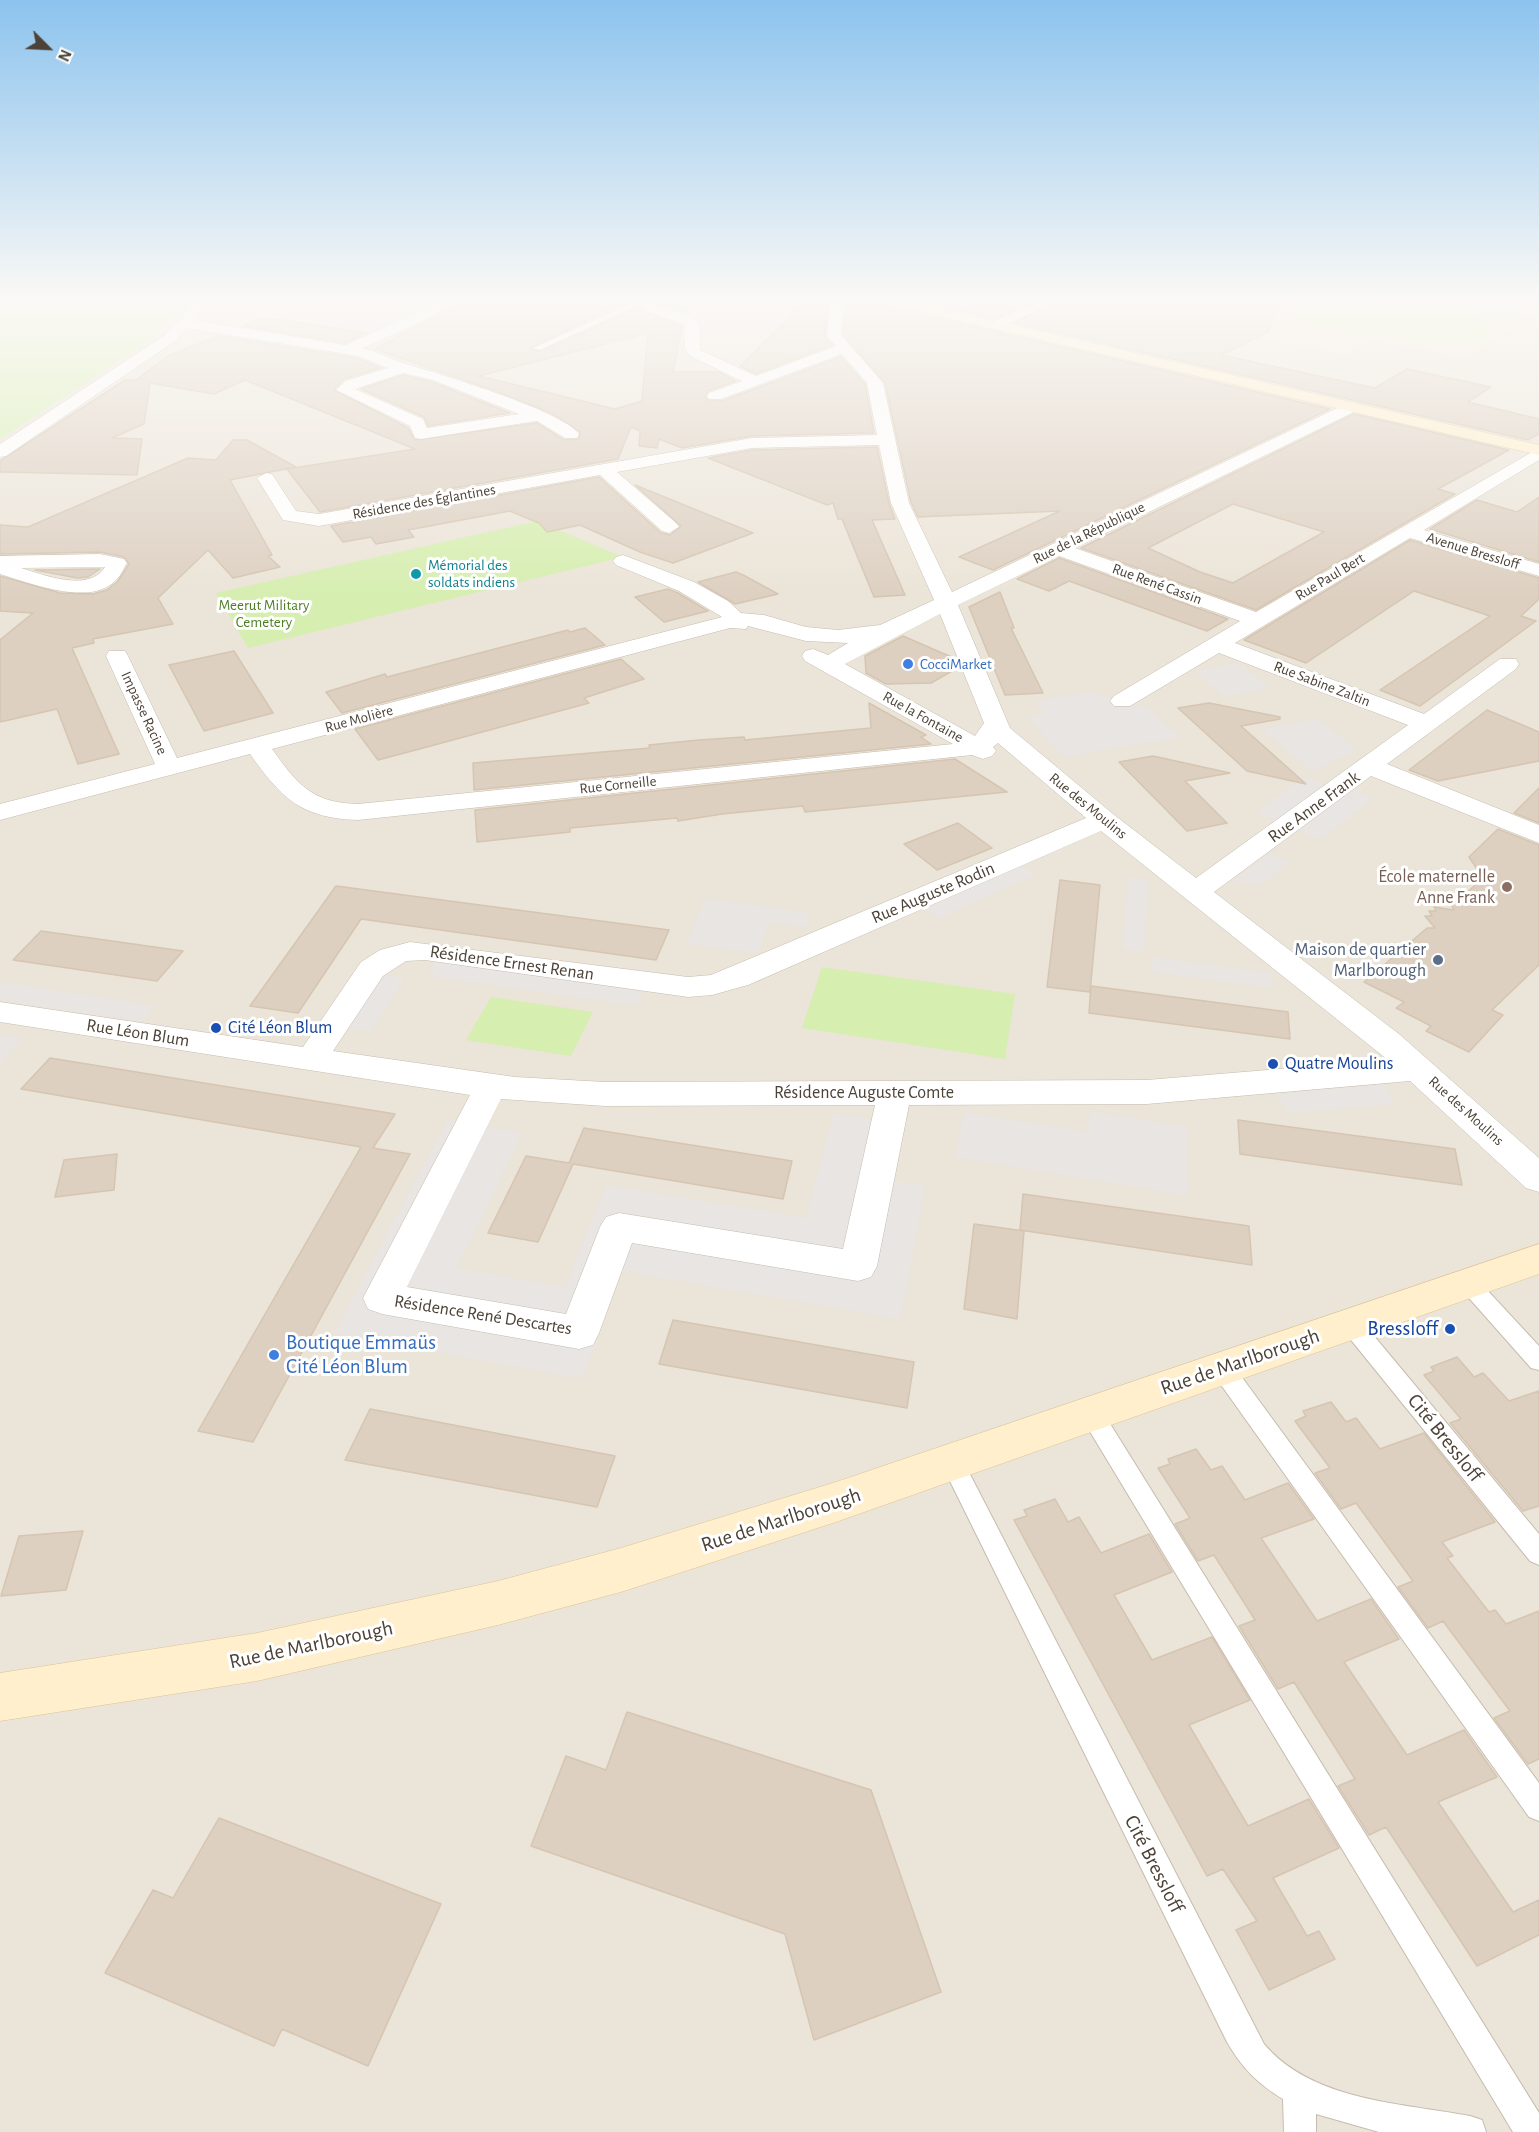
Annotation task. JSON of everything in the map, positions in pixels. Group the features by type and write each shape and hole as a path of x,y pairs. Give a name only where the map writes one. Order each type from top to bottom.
{"main road":[{"path":"1323,400 1539,451"},
{"name":"Rue de Marlborough","path":"0,1697 257,1658 498,1603 690,1550 1539,1259"}],"street":[{"path":"0,452 78,400"},
{"path":"367,400 417,423 424,453"},
{"path":"500,400 559,425 571,434"},
{"name":"Rue des Moulins","path":"879,400 900,504 946,602 993,721 1013,745 1082,799 1104,820 1197,891 1419,1069 1539,1179"},
{"name":"Rue de la République","path":"832,666 839,656 891,629 1352,407"},
{"path":"421,434 539,416"},
{"name":"Résidence des Églantines","path":"266,478 290,516 310,521 764,441 887,440"},
{"name":"Rue Paul Bert","path":"1122,701 1539,451"},
{"path":"603,469 669,527"},
{"name":"Avenue Bressloff","path":"1408,531 1539,570"},
{"name":"Rue René Cassin","path":"1057,548 1257,620"},
{"path":"0,562 100,560 117,562 105,581 85,588 67,586 0,568"},
{"name":"Rue la Fontaine","path":"623,561 681,584 732,613 731,623 765,630 1104,820"},
{"path":"731,623 765,620 799,632 826,636 855,636 891,629"},
{"name":"Rue Molière","path":"0,812 731,623"},
{"name":"Rue Sabine Zaltin","path":"1217,644 1427,724"},
{"name":"Impasse Racine","path":"117,656 170,769"},
{"path":"1369,766 1508,664"},
{"path":"943,728 970,727 993,721 992,734 975,746"},
{"name":"Rue Corneille","path":"256,746 295,796 320,809 344,813 938,753 975,746"},
{"name":"Rue Anne Frank","path":"1197,891 1369,766 1539,835"},
{"name":"Rue Auguste Rodin","path":"763,967 1104,820"},
{"name":"Résidence Ernest Renan","path":"311,1060 372,969 380,961 403,951 425,951 688,987 724,983 763,967"},
{"name":"Rue Léon Blum","path":"0,1012 311,1060"},
{"name":"Résidence Auguste Comte","path":"311,1060 491,1086 631,1095 1169,1091 1419,1069"},
{"name":"Résidence René Descartes","path":"491,1086 382,1298 579,1333 619,1227 858,1266 894,1093"}],"lane":[{"path":"1468,1283 1539,1360"},
{"name":"Cité Bressloff","path":"1351,1324 1539,1553"},
{"path":"1222,1368 1539,1807"},
{"path":"1091,1413 1532,2132"},
{"name":"Cité Bressloff","path":"952,1462 1238,2031 1255,2057 1275,2076 1323,2103 1470,2132"},
{"path":"1299,2091 1300,2132"}],"shaded area":[{"path":"0,400 1539,400 1539,2132 0,2132"},
{"path":"1240,663 1270,688 1223,696 1194,671"},
{"path":"1090,692 1147,708 1181,737 1064,757 1026,717 1045,713 1034,701"},
{"path":"1318,719 1357,750 1312,772 1262,729"},
{"path":"1305,776 1324,785 1276,821 1256,812"},
{"path":"1353,789 1374,798 1321,840 1298,830"},
{"path":"1270,853 1290,862 1261,885 1234,881"},
{"path":"1020,865 1035,875 938,919 923,908"},
{"path":"1128,877 1148,880 1144,952 1123,949"},
{"path":"705,899 810,913 806,927 769,922 758,953 686,944"},
{"path":"1152,957 1272,973 1273,988 1151,972"},
{"path":"437,960 644,989 637,1006 427,976"},
{"path":"379,975 405,978 371,1032 343,1027"},
{"path":"0,982 156,1006 142,1022 0,1000"},
{"path":"0,1035 22,1039 0,1064"},
{"path":"1383,1084 1396,1104 1287,1113 1276,1094"},
{"path":"1090,1111 1188,1127 1187,1195 955,1157 964,1112 1088,1132"},
{"path":"833,1114 903,1124 892,1181 925,1186 901,1319 622,1271 582,1379 334,1333 447,1121 522,1133 457,1268 565,1287 606,1185 806,1218"}],"green space":[{"path":"0,400 59,400 0,439"},
{"name":"Meerut Military Cemetery","path":"537,521 623,557 248,648 216,593"},
{"path":"822,967 1015,994 1005,1059 802,1028"},
{"path":"491,997 593,1012 571,1056 466,1040"}],"building":[{"path":"93,400 147,400 144,424 112,438 142,439 137,475 0,472 0,461"},
{"path":"295,400 354,400 408,428 415,440 537,423 564,440 579,439 580,432 551,413 520,400 580,400 615,409 642,400 868,400 874,433 752,436 682,448 659,439 657,448 639,446 640,431 631,427 618,459 320,512 287,469 415,449"},
{"path":"387,400 479,400 510,413 428,426 424,417"},
{"path":"889,400 1293,400 1330,409 993,570 959,557 1060,511 918,517 911,502"},
{"path":"1354,400 1470,400 1468,402 1539,419 1539,434 1528,440"},
{"path":"1354,414 1509,450 1438,489 1455,494 1256,610 1081,548","holes":["1233,504 1324,532 1233,583 1200,572 1148,548"]},
{"path":"233,440 247,440 296,467 230,480 272,555 268,556 280,567 233,578 208,550 158,598 173,624 93,639 94,643 72,648 119,754 78,764 57,709 0,722 0,640 33,613 0,611 0,576 60,593 93,594 107,590 118,581 129,564 124,557 100,552 0,554 0,525 28,527 188,458 216,460"},
{"path":"877,447 889,503 895,519 872,520 905,595 874,597 842,519 838,519 833,503 827,505 708,458 752,450"},
{"path":"599,477 661,533 670,535 681,526 635,485 753,533 673,563 640,552 580,525 547,532 539,523 510,511 408,530 414,537 376,544 371,537 343,542 331,526"},
{"path":"1539,497 1539,562 1430,529 1477,500 1517,512"},
{"path":"1410,540 1539,578 1539,599 1521,616 1536,621 1420,706 1380,690 1490,616 1414,591 1306,663 1244,640"},
{"path":"1059,558 1228,619 1207,631 1069,581 1049,591 1017,579"},
{"path":"100,569 88,577 77,578 35,570"},
{"path":"736,572 778,594 735,604 698,582"},
{"path":"668,589 708,611 664,622 635,597"},
{"path":"1000,592 1014,628 1011,628 1043,693 1005,695 969,607"},
{"path":"585,628 605,645 342,713 326,692 385,674 387,677 568,630 570,632"},
{"name":"CocciMarket","path":"903,636 956,659 959,667 931,683 886,684 866,673 865,656"},
{"path":"234,651 273,713 204,731 169,665"},
{"path":"621,659 644,679 584,698 589,703 378,760 355,729"},
{"path":"869,703 926,735 921,737 931,744 474,790 473,763 650,748 649,745 699,740 744,737 745,740 871,728"},
{"path":"1209,703 1280,717 1280,719 1241,726 1306,784 1247,771 1178,708"},
{"path":"1487,710 1539,732 1539,761 1438,781 1409,770"},
{"path":"1153,756 1230,773 1185,781 1227,823 1187,831 1119,762"},
{"path":"955,759 1007,792 805,812 803,806 678,821 677,818 570,828 570,832 477,842 475,810"},
{"path":"1539,788 1539,823 1514,813"},
{"path":"958,823 992,848 937,870 904,844"},
{"path":"1498,829 1539,845 1539,965 1492,1010 1503,1015 1469,1052 1426,1031 1431,1026 1396,1008 1404,1002 1364,982 1427,928 1435,928 1425,916 1432,916 1429,911 1436,911 1434,907 1454,910 1452,906 1483,878 1469,857"},
{"path":"1060,880 1100,885 1090,992 1047,987"},
{"path":"336,886 669,930 656,960 361,919 298,1013 250,1006"},
{"path":"41,931 183,951 157,981 13,960"},
{"path":"1091,986 1288,1012 1290,1039 1089,1013"},
{"path":"50,1058 395,1114 373,1148 410,1154 253,1442 198,1431 361,1147 21,1089"},
{"path":"1238,1120 1455,1149 1462,1185 1240,1154"},
{"path":"584,1128 792,1161 783,1199 573,1164 538,1242 488,1233 526,1156 569,1163"},
{"path":"117,1154 114,1190 55,1197 64,1160"},
{"path":"1023,1194 1249,1226 1252,1265 1020,1230"},
{"path":"974,1224 1024,1231 1017,1319 964,1309"},
{"path":"673,1320 914,1362 907,1408 659,1364"},
{"path":"1457,1357 1474,1377 1483,1373 1509,1401 1539,1391 1539,1506 1523,1511 1450,1423 1461,1419 1424,1375 1434,1371 1431,1367"},
{"path":"1331,1402 1346,1422 1356,1418 1380,1449 1424,1433 1495,1522 1442,1542 1453,1556 1447,1558 1489,1612 1495,1610 1506,1624 1539,1611 1539,1759 1528,1764 1494,1718 1510,1711 1443,1621 1428,1628 1398,1587 1413,1581 1356,1503 1341,1509 1315,1473 1330,1468 1295,1421 1306,1416 1303,1411"},
{"path":"370,1409 615,1456 597,1507 345,1460"},
{"path":"1196,1449 1211,1470 1222,1466 1245,1500 1288,1483 1314,1519 1261,1538 1317,1621 1371,1599 1399,1639 1344,1662 1407,1755 1464,1730 1497,1777 1438,1802 1513,1912 1539,1900 1539,1935 1477,1966 1386,1827 1369,1835 1338,1786 1355,1779 1294,1682 1278,1689 1239,1626 1255,1620 1214,1555 1198,1561 1175,1524 1190,1518 1158,1468 1170,1464 1168,1459"},
{"path":"1055,1499 1068,1522 1079,1517 1101,1553 1149,1534 1172,1572 1114,1595 1152,1660 1212,1637 1250,1700 1189,1725 1248,1826 1309,1799 1339,1848 1273,1878 1307,1936 1319,1931 1335,1959 1269,1990 1236,1930 1257,1921 1223,1869 1207,1876 1014,1520 1027,1516 1024,1510"},
{"path":"83,1531 66,1590 1,1596 19,1536"},
{"path":"627,1712 871,1790 941,1992 814,2040 785,1934 531,1846 566,1756 606,1770"},
{"path":"219,1818 441,1904 368,2066 282,2029 274,2046 105,1973 153,1890 173,1898"}],"place":[{"name":"Mémorial des soldats indiens","path":"416,574"},
{"name":"CocciMarket","path":"908,664"},
{"name":"École maternelle Anne Frank","path":"1507,887"},
{"name":"Maison de quartier Marlborough","path":"1438,960"},
{"name":"Cité Léon Blum","path":"216,1028"},
{"name":"Quatre Moulins","path":"1273,1064"},
{"name":"Bressloff","path":"1450,1329"},
{"name":"Boutique Emmaüs Cité Léon Blum","path":"274,1355"}]}
